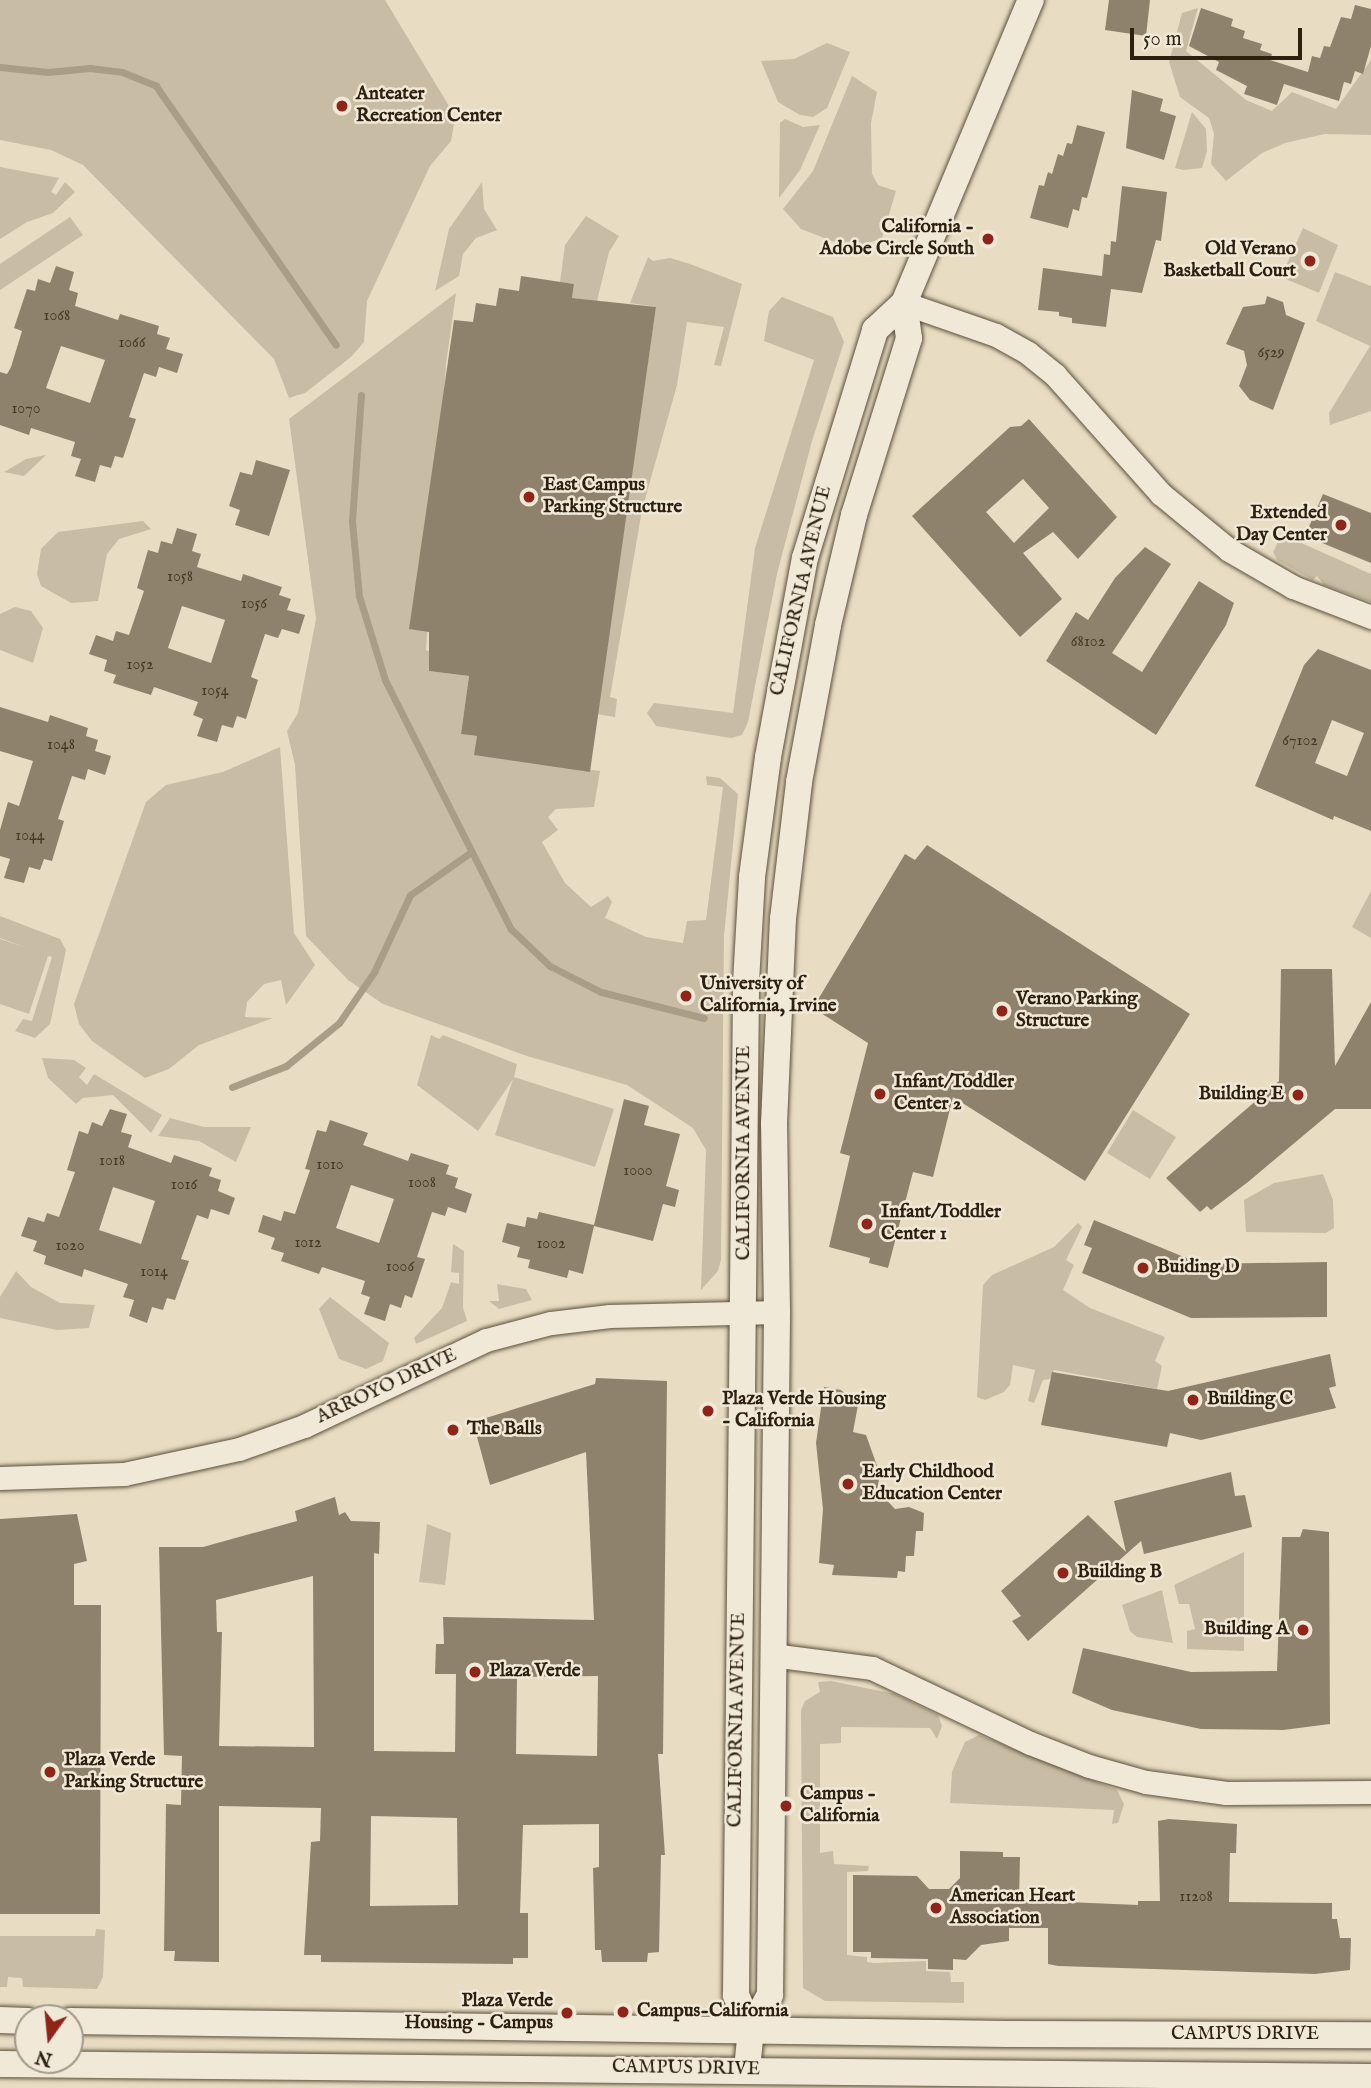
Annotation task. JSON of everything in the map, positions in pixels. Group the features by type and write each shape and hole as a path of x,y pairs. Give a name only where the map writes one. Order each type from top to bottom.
{"main road":[{"name":"CALIFORNIA AVENUE","path":"751,2029 736,1995 746,982 752,877 768,757 788,638 828,475 875,330 904,303 1031,0"},
{"name":"CALIFORNIA AVENUE","path":"747,2079 751,2029 770,1995 777,1312 775,1036 797,796 854,514 909,338 904,303"},
{"path":"740,1508 757,1535 758,1644 762,1652 772,1655"},
{"name":"CAMPUS DRIVE","path":"84,2021 1371,2035"},
{"name":"CAMPUS DRIVE","path":"0,2064 747,2079 1371,2077"}],"street":[{"path":"904,303 996,335 1028,353 1055,375 1161,494 1218,542 1293,587 1371,617"},
{"name":"ARROYO DRIVE","path":"0,1478 124,1474 239,1449 304,1426 486,1340 551,1323 610,1316 777,1312"},
{"path":"772,1655 872,1668 1030,1743 1090,1766 1146,1782 1226,1793 1371,1792"}],"shaded area":[{"path":"0,0 385,0 452,111 454,124 451,141 430,166 367,301 364,342 351,357 305,393 289,398 274,359 83,165 51,150 0,140"},
{"path":"1198,8 1186,51 1246,100 1272,111 1292,92 1336,109 1371,60 1371,135 1325,134 1285,143 1262,153 1226,181 1211,164 1214,134 1209,118 1180,97 1169,62 1182,13"},
{"path":"827,43 850,52 827,108 813,117 800,115 778,102 761,61 794,59"},
{"path":"852,76 877,92 871,123 872,174 878,185 896,191 882,238 853,249 801,229 783,209 813,171"},
{"path":"1192,112 1206,129 1207,151 1202,168 1183,170 1175,168"},
{"path":"785,119 803,127 820,125 800,170 779,198 780,123"},
{"path":"0,167 59,178 51,192 56,195 65,182 75,192 53,213 27,222 0,239"},
{"path":"482,182 484,209 497,230 476,238 463,254 459,276 435,291 449,229"},
{"path":"586,216 619,236 609,252 597,301 572,298 574,284 560,282 565,245"},
{"path":"70,217 83,235 0,290 0,264"},
{"name":"Old Verano Basketball Court","path":"1303,228 1338,245 1319,293 1281,277"},
{"path":"648,257 653,261 670,258 742,284 721,366 714,365 724,327 687,322 677,385 642,510 610,697 617,699 615,717 597,714 656,307 630,303"},
{"path":"1335,272 1371,286 1371,411 1330,425 1329,413 1370,346 1316,321"},
{"path":"456,293 446,364 426,650 432,652 429,671 469,676 461,734 477,736 475,755 600,771 594,807 556,809 548,817 558,830 542,842 565,883 591,907 608,896 612,902 605,918 646,937 683,943 687,921 706,920 723,787 707,785 706,776 720,778 738,794 724,936 721,1260 718,1271 701,1290 706,1150 693,1128 627,1085 527,1056 383,1004 348,980 306,936 295,765 287,731 298,713 316,619 289,419"},
{"path":"782,297 833,317 844,342 812,441 777,574 748,722 742,735 731,738 656,726 647,713 654,703 733,713 755,548 814,360 764,341 769,311"},
{"path":"46,455 24,476 4,472 26,459"},
{"path":"143,521 151,529 119,539 107,554 98,601 71,603 41,586 37,574 41,549 58,532"},
{"path":"1279,540 1299,542 1371,574 1371,602 1324,585 1317,576 1313,580 1277,560 1273,552"},
{"path":"15,607 31,611 43,628 33,663 0,650 0,614"},
{"path":"280,747 294,933 315,965 286,1005 281,980 264,984 247,1002 245,1017 273,1018 199,1045 169,1069 145,1078 92,1041 79,1024 74,1004 146,802 166,785 223,772"},
{"path":"1371,891 1371,938 1352,927"},
{"path":"0,916 60,939 66,950 50,1024 35,1038 15,1031 23,1019 32,1021 52,957 48,956 29,1014 0,1004 0,939 27,948 0,938"},
{"path":"431,1035 439,1039 443,1035 517,1064 514,1077 614,1109 595,1167 495,1135 513,1079 478,1131 417,1085"},
{"path":"42,1058 74,1060 86,1068 79,1077 87,1085 94,1074 162,1115 151,1133 113,1095 83,1098 76,1104 48,1078"},
{"path":"1133,1110 1176,1137 1150,1179 1107,1153"},
{"path":"170,1118 204,1127 251,1127 236,1162 199,1141 158,1136"},
{"path":"1323,1174 1333,1200 1334,1228 1326,1233 1246,1232 1244,1200 1274,1183"},
{"path":"1078,1223 1082,1227 1066,1260 1074,1265 1063,1290 1090,1308 1165,1337 1155,1361 1162,1366 1157,1389 1054,1370 1050,1379 1043,1380 1034,1403 1028,1401 1035,1370 1013,1365 1010,1385 1004,1392 985,1400 977,1397 983,1285 992,1275 1054,1247"},
{"path":"453,1244 464,1251 463,1307 467,1321 416,1344 414,1338 442,1308 451,1282 459,1284 459,1273 451,1272"},
{"path":"16,1271 31,1287 60,1303 95,1305 89,1328 57,1330 0,1318 0,1297"},
{"path":"497,1284 526,1289 532,1300 499,1309 489,1301 499,1301"},
{"path":"330,1297 389,1343 383,1361 366,1369 339,1359 319,1309"},
{"path":"427,1524 451,1533 445,1585 419,1582"},
{"path":"1244,1552 1244,1651 1187,1649 1187,1631 1195,1629 1189,1604 1179,1604 1174,1585"},
{"path":"1162,1590 1173,1643 1137,1637 1130,1631 1122,1605"},
{"path":"831,1681 895,1694 938,1715 942,1726 937,1739 930,1728 841,1727 841,1743 820,1744 820,1853 833,1851 834,1864 869,1866 868,1871 847,1872 847,1955 867,1957 867,1962 874,1963 926,1961 926,1971 950,1972 951,1982 964,1982 964,2003 825,2001 803,1988 801,1710 805,1701 820,1692 818,1682"},
{"path":"979,1735 1117,1790 1124,1804 1118,1823 1112,1824 1114,1810 950,1803 952,1772 960,1753 965,1742"},
{"path":"96,1929 105,1930 103,1977 97,1989 23,1987 22,1978 8,1977 7,1987 0,1987 0,1936 95,1936"}],"building":[{"path":"1109,0 1150,0 1146,36 1105,30"},
{"path":"1355,5 1371,9 1371,46 1363,74 1355,71 1351,84 1344,82 1339,101 1284,84 1277,105 1244,94 1247,86 1216,70 1219,62 1189,46 1201,8 1233,19 1231,26 1245,31 1243,38 1262,44 1260,50 1272,54 1270,60 1308,72 1312,56 1320,58 1324,46 1330,47 1341,17 1351,19"},
{"path":"1132,90 1163,99 1160,111 1176,116 1164,160 1126,148"},
{"path":"1077,125 1105,132 1087,198 1082,197 1079,211 1073,209 1068,228 1030,218 1039,185 1044,186 1048,172 1052,174 1058,154 1063,156 1067,143 1072,144"},
{"path":"1122,186 1167,192 1161,241 1156,240 1142,293 1111,289 1106,327 1072,323 1072,318 1059,316 1059,312 1038,310 1043,268 1102,276 1104,254 1110,255 1111,241 1116,242"},
{"path":"56,266 74,272 69,290 78,293 75,306 118,320 120,314 159,326 157,334 170,338 166,349 183,354 177,373 159,367 156,377 144,373 129,417 136,419 123,458 115,456 111,468 100,465 95,482 75,476 81,459 71,456 75,442 31,428 29,435 0,425 0,372 7,374 11,367 22,331 14,328 27,289 35,291 38,279 50,283","holes":["61,346 105,360 90,403 46,388"]},
{"name":"East Campus Parking Structure","path":"521,276 574,284 572,298 656,307 590,772 474,755 477,736 461,734 469,676 429,671 429,632 409,629 454,320 473,322 476,303 496,306 499,288 519,291"},
{"path":"1267,296 1283,302 1286,315 1305,323 1273,410 1250,400 1239,386 1247,365 1244,351 1226,344 1243,307 1265,304"},
{"path":"1029,419 1117,517 1078,559 1053,532 1023,553 1062,599 1020,637 912,516 1010,427 1021,426","holes":["1023,479 1049,508 1014,543 986,512"]},
{"path":"256,460 290,470 269,536 235,525 240,510 229,506 240,472 252,475"},
{"name":"Extended Day Center","path":"1323,494 1371,513 1371,563 1305,536"},
{"path":"177,528 197,534 192,551 201,554 197,567 241,581 243,574 282,587 279,595 291,599 287,610 305,615 299,634 282,629 278,638 265,634 251,677 258,680 246,719 237,716 233,728 222,725 217,742 197,736 203,719 193,715 198,702 154,687 151,695 113,683 116,675 104,671 107,660 89,654 96,635 113,641 116,631 129,635 144,591 137,588 148,550 158,553 161,541 172,544","holes":["182,606 225,620 211,663 168,648"]},
{"path":"1145,547 1171,564 1112,653 1142,672 1199,581 1234,603 1226,625 1156,735 1046,661 1076,612 1088,620 1115,578"},
{"path":"1318,649 1371,670 1371,831 1334,816 1333,820 1255,786 1304,665","holes":["1332,720 1364,733 1347,776 1315,763"]},
{"path":"0,707 48,722 50,715 88,728 86,736 98,740 95,751 111,756 105,775 88,769 85,780 72,776 58,819 64,821 52,861 44,859 40,870 29,867 24,883 4,878 10,859 0,856 0,830 8,802 19,806 33,761 0,751"},
{"name":"Verano Parking Structure","path":"927,845 1190,1014 1085,1181 953,1097 933,1177 913,1172 888,1268 869,1263 870,1258 829,1247 850,1156 840,1153 868,1043 813,1008 905,854 915,860"},
{"name":"Building E","path":"1281,969 1332,969 1335,1066 1371,1002 1371,1109 1335,1109 1248,1182 1211,1210 1207,1206 1200,1212 1166,1178 1279,1081"},
{"path":"624,1099 649,1106 644,1125 680,1134 666,1186 679,1190 675,1207 663,1204 653,1241 594,1226 583,1274 569,1270 567,1278 528,1268 530,1260 517,1257 520,1247 502,1242 507,1223 525,1227 527,1217 537,1219 539,1212 594,1225"},
{"path":"110,1109 127,1114 121,1132 132,1135 128,1147 171,1163 174,1155 212,1168 209,1176 221,1180 218,1191 235,1198 229,1215 211,1209 208,1219 197,1215 181,1259 189,1261 175,1300 167,1298 163,1310 152,1307 147,1323 129,1316 134,1300 123,1297 128,1284 84,1269 82,1277 44,1264 46,1256 33,1251 37,1241 21,1236 28,1217 44,1222 47,1213 59,1217 75,1172 67,1170 79,1131 88,1134 92,1122 102,1126","holes":["113,1187 155,1201 141,1244 99,1230"]},
{"path":"330,1120 368,1133 363,1145 408,1161 411,1153 449,1165 446,1174 458,1178 455,1188 472,1194 466,1213 448,1207 445,1216 432,1212 417,1257 425,1259 412,1298 405,1295 401,1308 390,1304 385,1321 364,1314 370,1297 361,1294 365,1281 322,1267 319,1274 281,1261 284,1253 271,1249 275,1238 258,1232 263,1215 281,1221 284,1211 295,1214 310,1170 305,1169 317,1130 326,1132","holes":["351,1185 394,1199 379,1243 336,1228"]},
{"name":"Buiding D","path":"1094,1220 1201,1264 1327,1262 1327,1317 1191,1318 1082,1273 1092,1248 1084,1245"},
{"name":"Building C","path":"1330,1354 1336,1386 1329,1388 1336,1408 1201,1440 1170,1433 1167,1447 1041,1425 1052,1372 1168,1391"},
{"name":"Plaza Verde","path":"596,1378 667,1381 663,1754 658,1754 665,1855 661,1855 659,1952 648,1953 647,1962 602,1962 601,1950 595,1950 593,1868 599,1867 599,1824 523,1825 520,1913 528,1913 528,1958 513,1958 513,1964 321,1962 321,1955 304,1955 311,1842 320,1841 321,1808 219,1806 219,1962 174,1961 175,1951 164,1951 166,1804 181,1805 182,1756 164,1755 159,1547 203,1547 297,1521 295,1511 335,1497 339,1515 345,1512 351,1521 380,1522 379,1554 374,1553 374,1751 455,1752 456,1674 435,1674 436,1644 444,1644 443,1617 594,1620 586,1452 490,1485 473,1422 595,1384","holes":["313,1576 314,1747 219,1746 222,1632 217,1632 216,1600","598,1676 597,1756 516,1754 517,1677","371,1816 457,1818 458,1905 370,1906"]},
{"name":"Early Childhood Education Center","path":"824,1387 841,1390 858,1405 853,1432 866,1435 880,1474 877,1490 895,1509 909,1507 924,1513 923,1531 916,1531 914,1556 906,1556 905,1572 898,1571 897,1578 832,1575 834,1565 819,1563 823,1509 816,1443"},
{"name":"Building B","path":"1231,1472 1235,1496 1245,1495 1252,1527 1144,1554 1141,1541 1028,1641 1012,1621 1021,1616 1001,1591 1088,1515 1126,1552 1114,1501"},
{"name":"Plaza Verde Parking Structure","path":"77,1514 87,1561 74,1564 74,1605 101,1605 100,1914 0,1914 0,1519"},
{"name":"Building A","path":"1303,1529 1329,1532 1330,1724 1283,1730 1201,1729 1112,1710 1072,1693 1083,1648 1191,1672 1277,1671 1282,1537 1300,1537"},
{"path":"1169,1819 1237,1824 1236,1853 1230,1853 1229,1902 1332,1903 1332,1919 1337,1919 1340,1938 1351,1938 1350,1970 1315,1974 1058,1966 1048,1964 1048,1928 1009,1928 1009,1941 981,1945 966,1960 953,1959 953,1970 928,1969 928,1959 871,1958 871,1952 853,1952 853,1875 917,1876 929,1889 949,1889 960,1878 960,1851 1003,1852 1003,1857 1020,1857 1019,1900 1138,1905 1138,1901 1160,1901 1158,1821"}],"waterway":[{"path":"0,67 48,72 90,68 122,72 156,86 336,345"},
{"path":"361,395 352,521 359,596 385,680 511,929 550,966 601,992 704,1018"},
{"path":"232,1087 286,1066 339,1023 374,972 410,895 471,852"}],"place":[{"name":"Anteater Recreation Center","path":"342,106"},
{"name":"California - Adobe Circle South","path":"988,239"},
{"name":"Old Verano Basketball Court","path":"1310,261"},
{"name":"East Campus Parking Structure","path":"529,497"},
{"name":"Extended Day Center","path":"1341,525"},
{"name":"University of California, Irvine","path":"686,996"},
{"name":"Verano Parking Structure","path":"1002,1011"},
{"name":"Infant/Toddler Center 2","path":"880,1094"},
{"name":"Building E","path":"1298,1095"},
{"name":"Infant/Toddler Center 1","path":"867,1224"},
{"name":"Buiding D","path":"1143,1268"},
{"name":"Building C","path":"1193,1400"},
{"name":"Plaza Verde Housing - California","path":"708,1411"},
{"name":"The Balls","path":"453,1430"},
{"name":"Early Childhood Education Center","path":"848,1484"},
{"name":"Building B","path":"1063,1573"},
{"name":"Building A","path":"1303,1630"},
{"name":"Plaza Verde","path":"475,1672"},
{"name":"Plaza Verde Parking Structure","path":"50,1772"},
{"name":"Campus - California","path":"786,1806"},
{"name":"American Heart Association","path":"936,1908"},
{"name":"Campus-California","path":"623,2012"},
{"name":"Plaza Verde Housing - Campus","path":"567,2013"}]}
